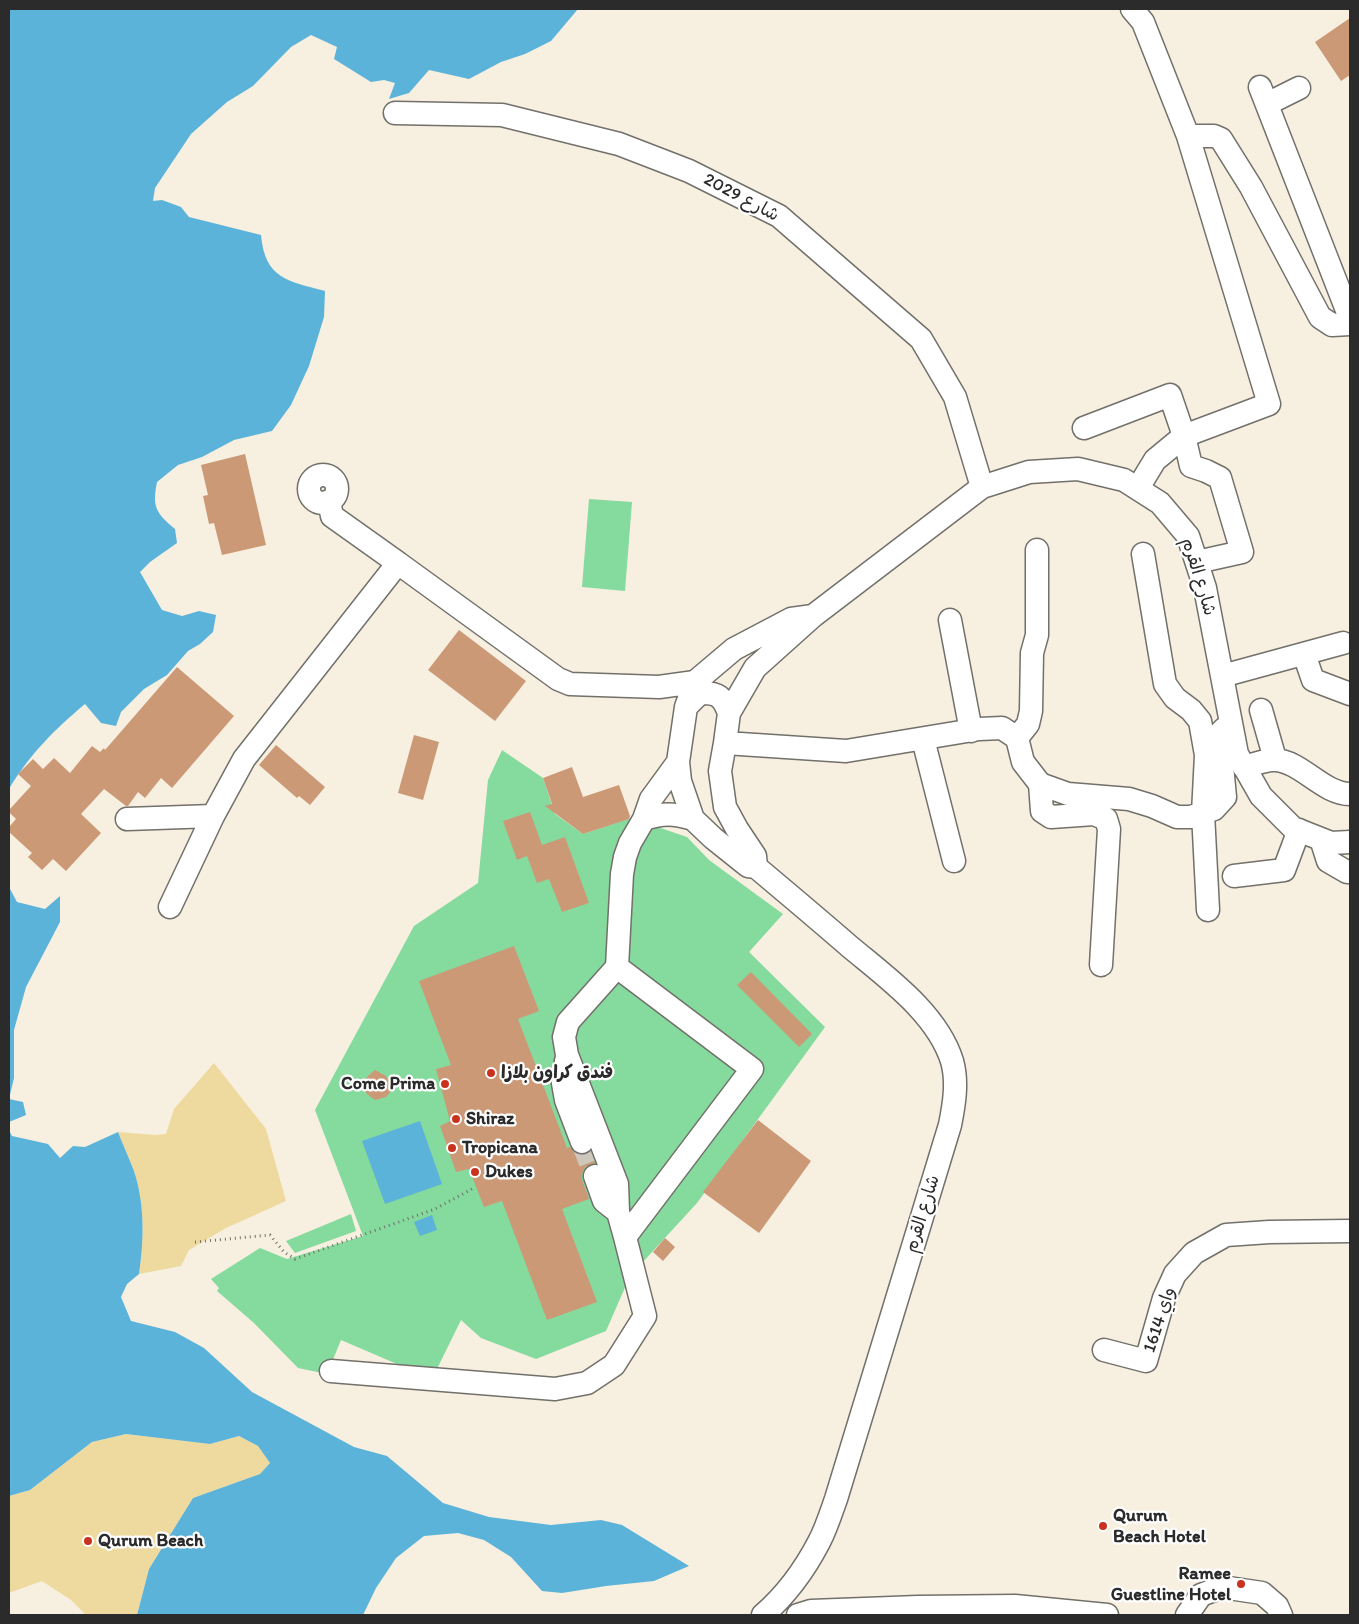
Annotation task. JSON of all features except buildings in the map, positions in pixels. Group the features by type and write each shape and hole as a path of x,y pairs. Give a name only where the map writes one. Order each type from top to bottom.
{"street":[{"path":"1132,9 1143,22 1188,136 1269,404 1184,436 1155,460 1138,488"},
{"path":"1299,88 1264,96 1350,318"},
{"name":"2029 شارع","path":"395,113 502,115 619,144 689,171 779,216 921,339 955,397 982,487"},
{"path":"1188,136 1214,136 1221,139 1251,188 1320,317 1332,325 1350,324"},
{"path":"1084,428 1170,395 1184,436 1191,466 1220,478 1242,552 1196,562"},
{"name":"شارع القرم","path":"756,866 755,856 736,829 725,806 720,771 729,713 755,668 813,616 982,487 1029,472 1078,469 1124,480 1138,488 1160,503 1188,536 1205,588 1237,754 1261,796 1293,828 1331,843 1350,842"},
{"path":"329,501 332,516 558,679 570,684 659,687 695,682"},
{"path":"1017,738 1028,724 1031,711 1032,653 1037,635 1038,550"},
{"path":"1143,554 1165,684 1174,698 1191,710 1200,721 1206,755 1203,813 1208,910"},
{"path":"170,907 213,816 244,759 398,563"},
{"name":"شارع القرم","path":"763,1615 782,1597 820,1541 836,1499 950,1125 955,1085 952,1061 938,1032 913,1000 756,866 748,866 692,819 679,771 686,707 695,682 734,649 791,619 813,616"},
{"path":"950,620 971,730"},
{"path":"1222,676 1343,643"},
{"path":"1304,654 1313,680 1350,694"},
{"path":"686,707 700,693 709,692 716,694 725,701 729,713"},
{"path":"1260,710 1274,760"},
{"path":"725,743 846,751 971,730 1002,728 1017,738 1023,762 1040,784 1068,794 1129,799 1152,806 1177,817 1191,817 1214,809 1225,797 1220,734 1231,722"},
{"path":"923,739 954,861"},
{"path":"1244,767 1274,760 1289,764 1325,786 1350,794"},
{"path":"331,1371 555,1389 587,1383 614,1365 645,1316 618,1212 617,1184 567,1055 564,1037 568,1022 618,967 622,874 625,858 630,843 644,819 652,799 679,771 688,789 698,794 707,792 714,786 720,771"},
{"path":"1040,784 1042,811 1051,817 1094,814 1106,820 1109,830 1101,965"},
{"path":"644,819 675,813 692,819"},
{"path":"127,819 213,816"},
{"path":"1234,876 1284,870 1299,830"},
{"path":"1321,839 1328,861 1350,872"},
{"path":"618,967 752,1069 625,1237"},
{"path":"567,1055 563,1083 564,1091 582,1142"},
{"path":"594,1176 604,1200 618,1212"},
{"name":"واي 1614","path":"1104,1350 1146,1361 1164,1298 1175,1274 1194,1253 1226,1235 1269,1232 1350,1231"},
{"path":"1187,1615 1201,1595 1222,1587 1262,1593 1277,1606 1281,1615"},
{"path":"798,1615 811,1611 887,1612 1015,1606 1056,1612 1107,1615"}],"path":[{"path":"195,1242 270,1235 284,1252 295,1259 435,1209 472,1190"}],"green space":[{"path":"589,499 632,502 625,591 582,587"},
{"path":"502,750 543,778 555,814 583,834 631,818 687,837 709,860 783,914 749,952 825,1027 697,1203 630,1276 606,1331 536,1359 481,1338 461,1320 432,1379 341,1340 327,1374 298,1368 254,1323 217,1291 219,1288 211,1279 260,1248 287,1259 363,1236 315,1110 414,926 478,883 488,780"},
{"path":"351,1214 356,1231 295,1253 286,1241"}],"sand":[{"path":"214,1063 266,1129 286,1201 226,1228 189,1250 181,1266 139,1274 143,1236 142,1209 134,1171 118,1132 166,1134 174,1109"},
{"name":"Qurum Beach","path":"126,1434 210,1444 239,1436 258,1446 270,1463 260,1474 193,1498 149,1569 137,1615 86,1615 71,1600 42,1581 9,1593 9,1496 30,1490 92,1442"}],"water":[{"path":"9,9 578,9 551,41 525,54 501,62 469,79 429,70 409,93 389,99 395,83 384,80 371,82 334,59 337,47 311,35 291,47 253,86 227,102 191,134 155,188 153,201 162,200 181,207 189,217 261,235 267,261 281,276 325,291 324,317 309,366 291,405 272,431 234,440 202,457 178,465 157,482 155,504 163,518 175,529 177,543 150,562 140,572 162,610 182,616 199,611 216,615 213,632 200,644 188,651 167,675 144,689 121,712 116,726 101,723 85,704 43,743 9,789"},
{"path":"9,887 17,902 45,909 60,896 60,922 26,987 14,1030 14,1078 9,1099"},
{"path":"9,1099 23,1102 26,1115 9,1122"},
{"path":"420,1121 442,1184 385,1204 362,1141"},
{"path":"9,1130 12,1136 48,1144 60,1158 73,1146 85,1147 118,1132 134,1171 142,1209 143,1236 139,1274 127,1284 121,1297 131,1321 175,1332 204,1348 252,1392 354,1447 387,1456 443,1503 489,1517 551,1525 601,1520 622,1525 689,1566 654,1581 562,1593 542,1591 511,1557 484,1540 458,1533 424,1536 396,1558 376,1588 363,1615 137,1615 149,1569 193,1498 260,1474 270,1463 258,1446 239,1436 210,1444 126,1434 92,1442 30,1490 9,1496"},
{"path":"432,1215 437,1230 420,1236 414,1222"}],"tunnel":[{"path":"582,1142 595,1176"}],"place":[{"name":"فندق كراون بلازا","path":"491,1073"},
{"name":"Come Prima","path":"445,1084"},
{"name":"Shiraz","path":"456,1119"},
{"name":"Tropicana","path":"452,1148"},
{"name":"Dukes","path":"475,1172"},
{"name":"Qurum Beach Hotel","path":"1103,1526"},
{"name":"Qurum Beach","path":"88,1541"},
{"name":"Ramee Guestline Hotel","path":"1241,1584"}]}
